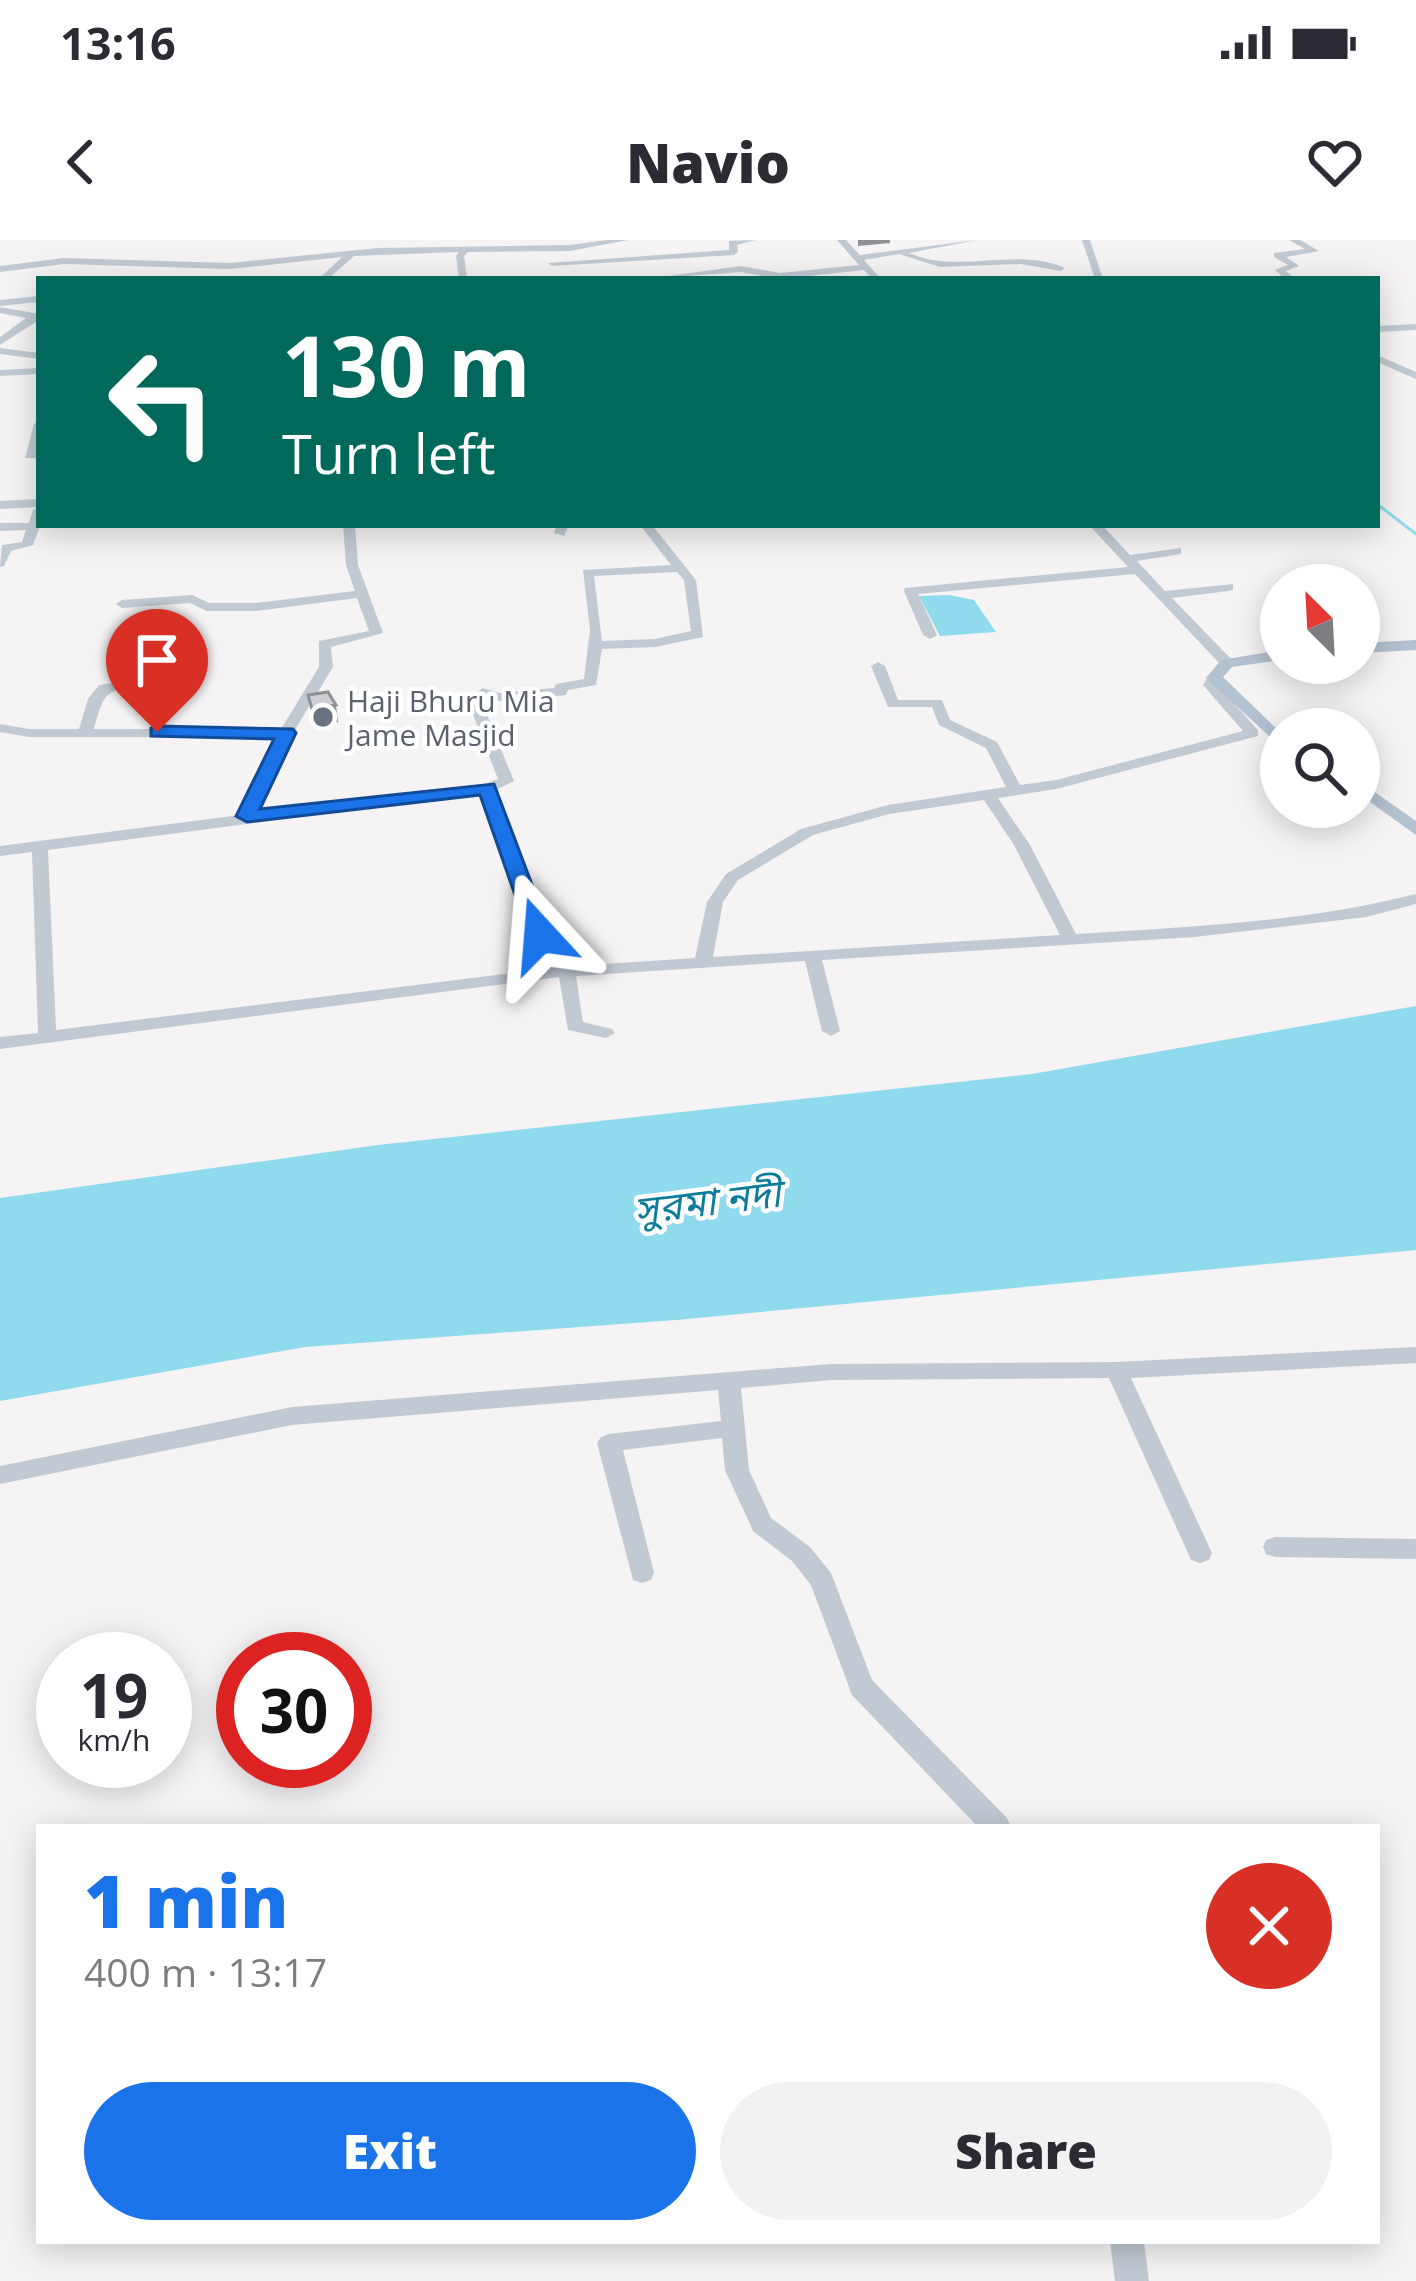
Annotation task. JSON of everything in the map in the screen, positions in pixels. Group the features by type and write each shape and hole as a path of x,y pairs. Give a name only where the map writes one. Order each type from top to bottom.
{"main road":[{"path":"1380,647 1416,645"},
{"path":"1220,670 1260,661"},
{"path":"1220,670 1263,708"},
{"path":"1220,670 1260,717"},
{"path":"1380,802 1416,830"},
{"path":"1380,819 1416,846"}],"street":[{"path":"0,269 43,262 246,265 350,254 377,246 570,248 624,240"},
{"path":"699,240 706,254"},
{"path":"530,263 735,251 732,243 751,240"},
{"path":"841,240 874,276"},
{"path":"678,276 741,269 780,276 974,240"},
{"path":"1087,240 1098,276"},
{"path":"1287,276 1279,270 1295,267 1276,255 1315,251 1293,240"},
{"path":"269,243 273,262"},
{"path":"43,262 62,245"},
{"path":"463,276 460,256 466,250"},
{"path":"901,252 934,266 1034,261 1061,268"},
{"path":"326,276 350,254"},
{"path":"461,263 485,264"},
{"path":"246,265 254,276"},
{"path":"130,276 140,266"},
{"path":"217,266 217,276"},
{"path":"1,309 36,300"},
{"path":"1,309 36,316"},
{"path":"0,342 36,316"},
{"path":"1380,329 1416,327"},
{"path":"0,351 36,356"},
{"path":"1380,360 1416,376"},
{"path":"0,373 36,371"},
{"path":"1380,375 1403,371"},
{"path":"36,434 29,456 36,455"},
{"path":"0,505 36,506"},
{"path":"0,563 3,548 27,545 36,518"},
{"path":"0,527 34,526"},
{"path":"247,816 286,733 326,667 324,644 376,633 352,565 349,528"},
{"path":"593,645 655,643 698,634 690,580 649,528"},
{"path":"703,963 715,902 731,878 807,832 849,820 1016,791 1253,734 1210,685 1220,670 1161,595 1098,528"},
{"path":"930,635 910,590 1131,564 1178,551"},
{"path":"0,851 488,788 506,781 474,699 483,692 499,697 560,692 561,687 592,682 597,630 586,573 682,568"},
{"path":"1161,595 1228,587"},
{"path":"122,604 192,599 207,607 256,607 362,594"},
{"path":"878,666 893,704 937,703 944,722 992,745 1016,791"},
{"path":"85,733 100,689 107,684 138,683"},
{"path":"7,729 286,733"},
{"path":"488,788 560,972 574,1026 606,1034"},
{"path":"988,796 1022,845 1071,941"},
{"path":"40,844 46,1036"},
{"path":"0,1042 560,972 1071,941 1323,917 1416,898"},
{"path":"813,958 831,1031"},
{"path":"0,1475 292,1416 831,1372 1116,1370 1416,1354"},
{"path":"1116,1370 1200,1552"},
{"path":"729,1383 737,1470 763,1524 801,1554 822,1580 861,1687 994,1824"},
{"path":"642,1573 609,1442 731,1428"},
{"path":"1275,1547 1416,1549"},
{"path":"1127,2244 1132,2281"}],"water":[{"path":"919,596 974,600 996,632 940,636"},
{"name":"সুরমা নদী","path":"1416,1006 1416,1250 676,1320 305,1347 0,1401 0,1198 378,1145 1032,1074"}],"building":[{"path":"328,692 336,705 312,709 308,695"}],"waterway":[{"path":"1380,506 1416,534"}],"place":[{"name":"Haji Bhuru Mia Jame Masjid","path":"323,717"}],"route":[{"path":"157,732 286,733 247,816 488,788 540,935"}]}
